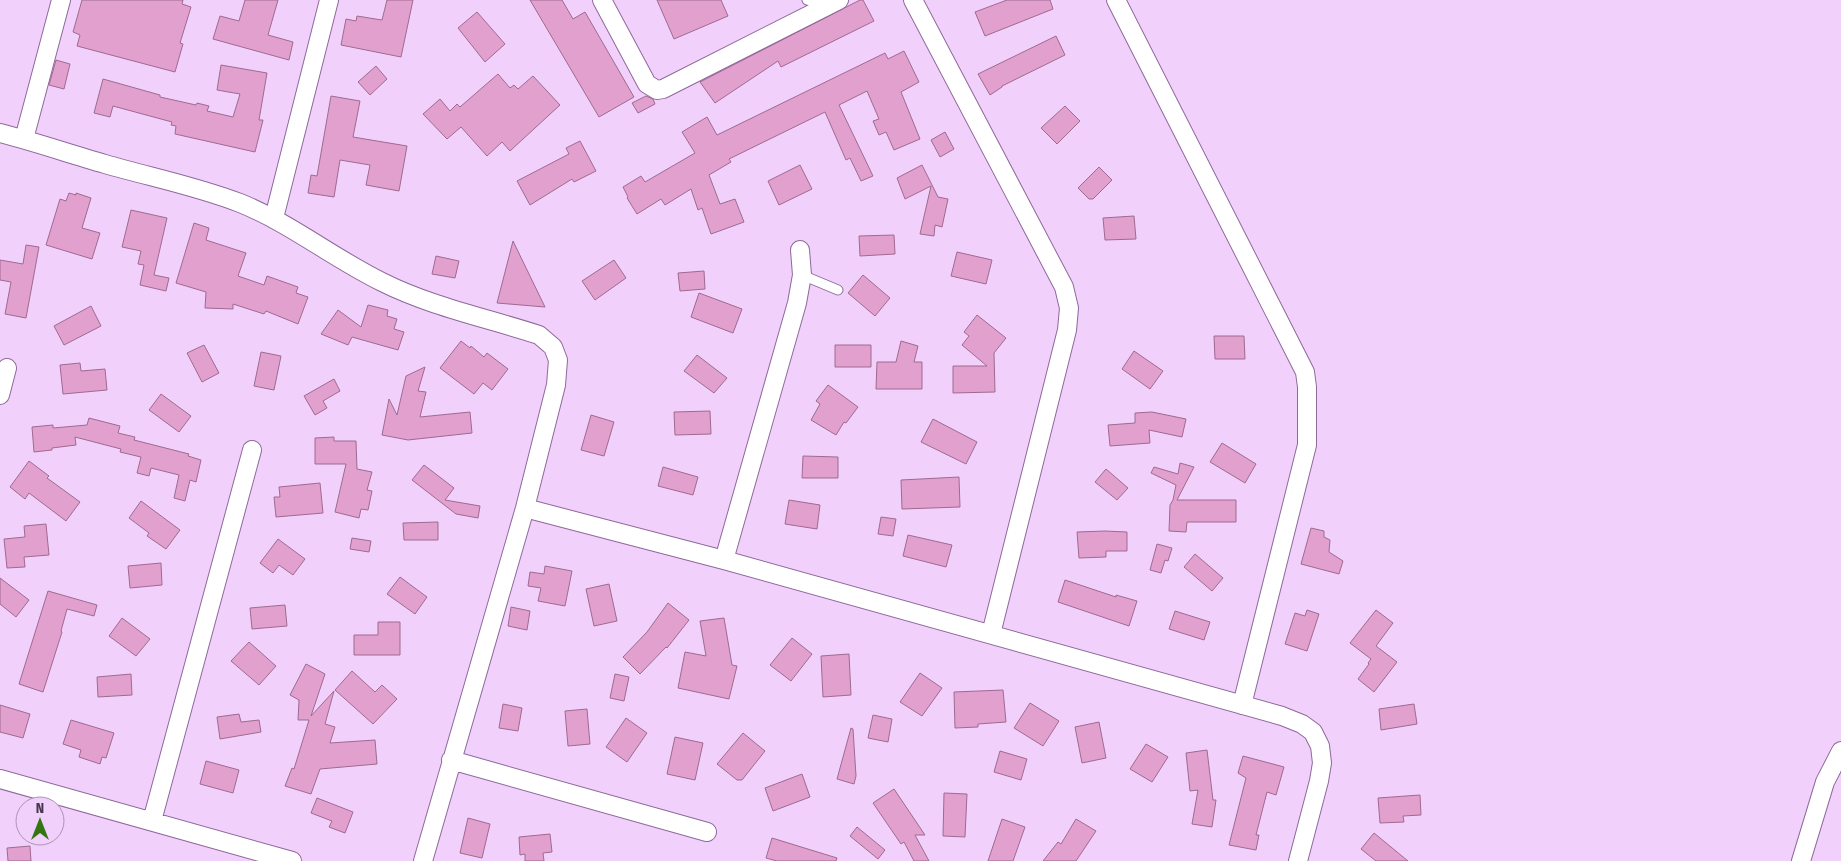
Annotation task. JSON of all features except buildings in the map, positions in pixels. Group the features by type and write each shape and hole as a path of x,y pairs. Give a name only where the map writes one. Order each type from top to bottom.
{"street":[{"path":"24,139 61,0"},
{"path":"274,218 329,0"},
{"path":"602,0 647,84 657,90 663,89 833,3"},
{"path":"912,0 1064,287 1069,308 1067,330 991,634"},
{"path":"1116,0 1305,372 1307,387 1307,445 1242,706"},
{"path":"0,133 103,164 211,193 274,218 346,263 383,283 421,300 540,335 553,347 558,360 556,385 525,508 423,861"},
{"path":"724,560 797,302 802,275 800,250"},
{"path":"0,395 7,368"},
{"path":"152,821 252,450"},
{"path":"525,508 724,560 991,634 1282,716 1302,724 1313,732 1320,746 1322,763 1319,782 1298,861"},
{"path":"1801,861 1825,782 1841,751"},
{"path":"452,760 707,832"},
{"path":"0,778 292,861"}],"lane":[{"path":"807,0 833,3"},
{"path":"802,275 838,290"}]}
